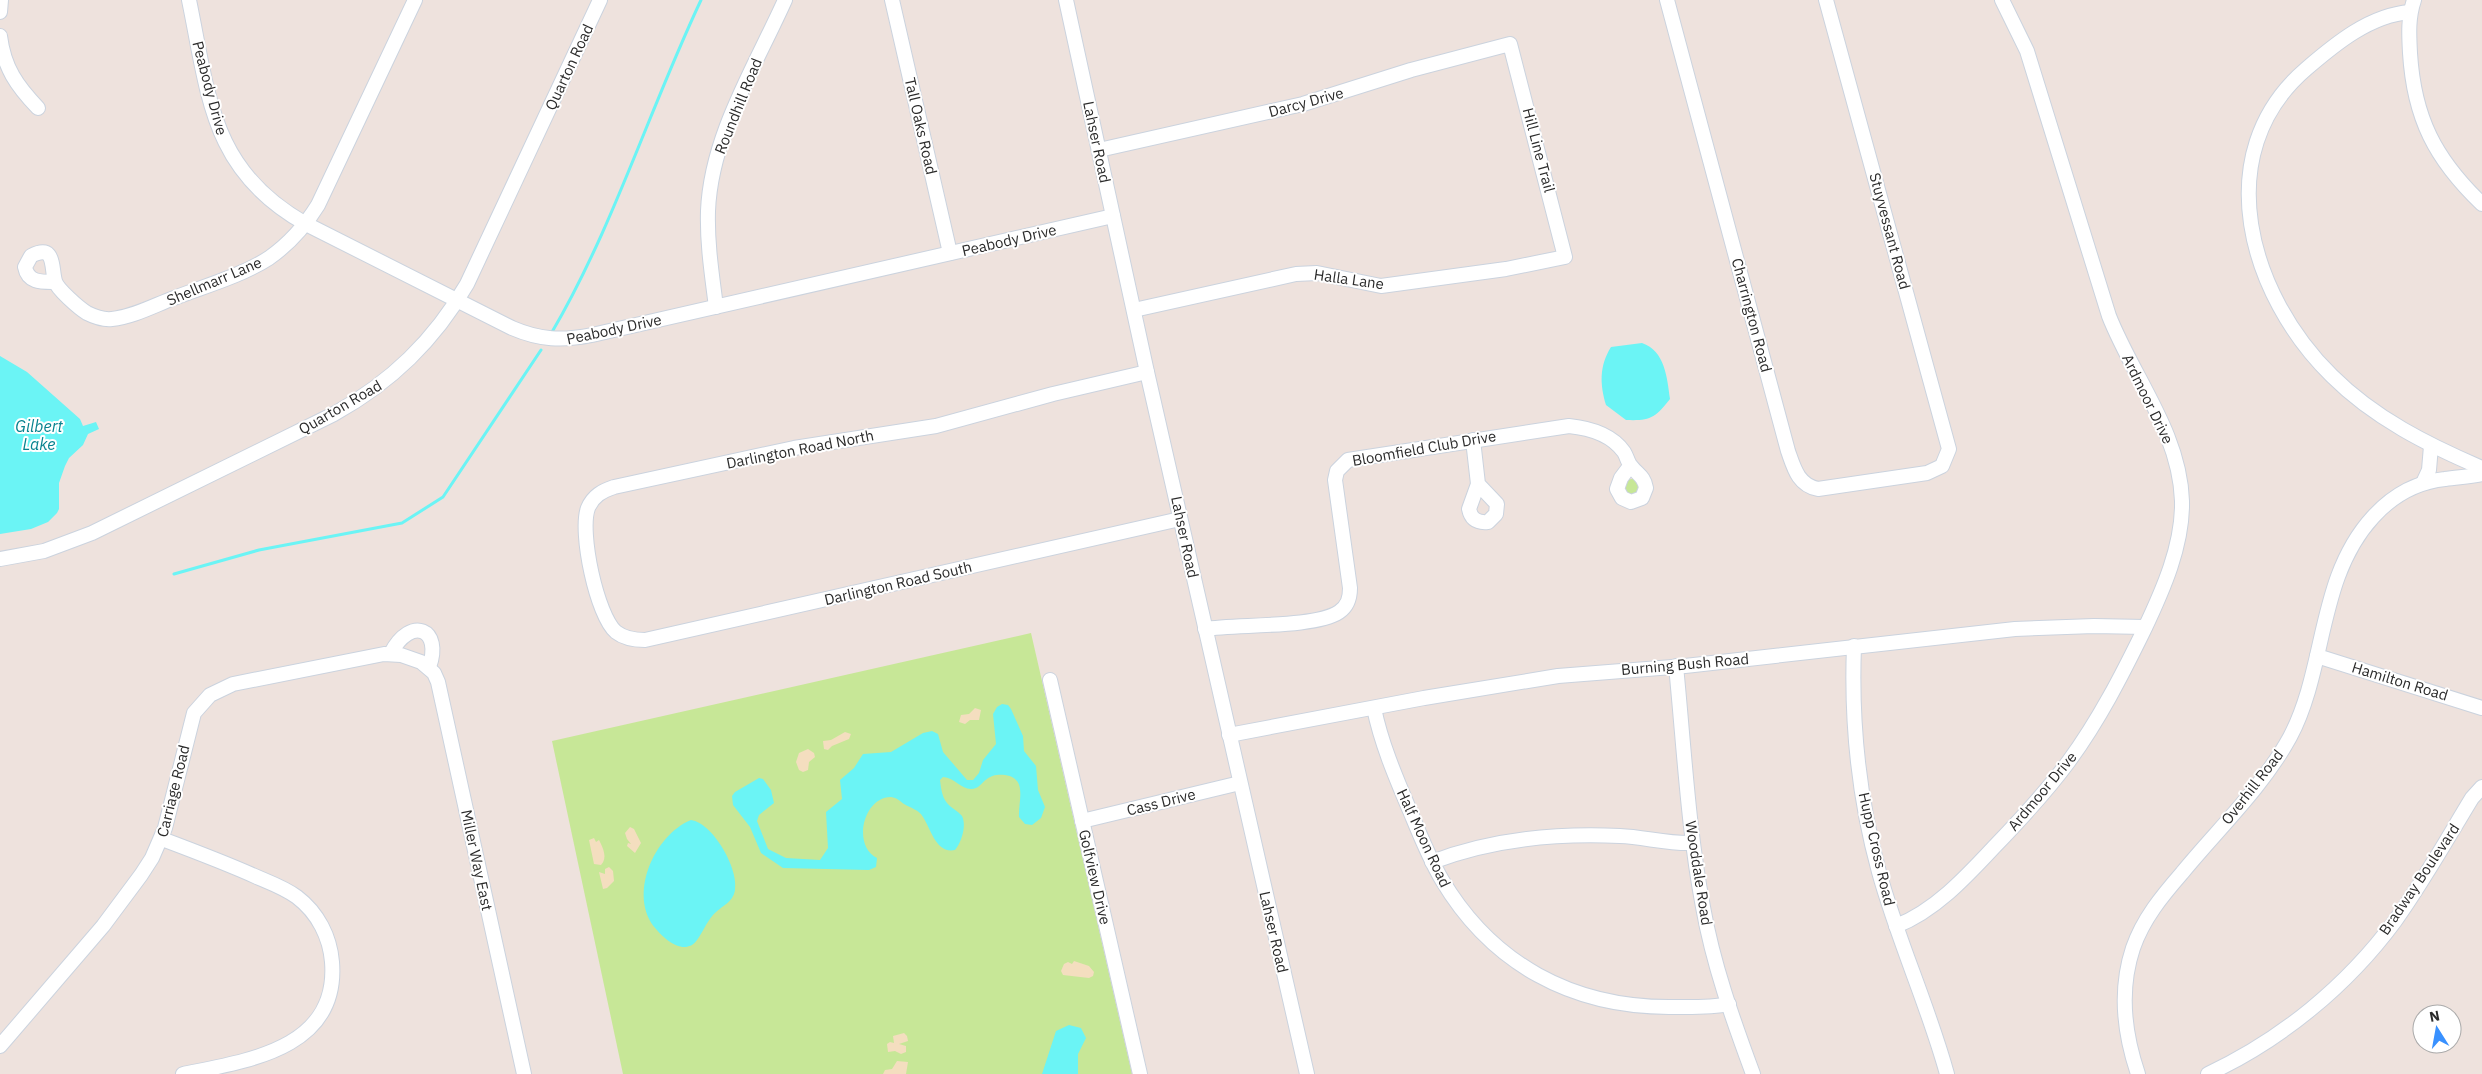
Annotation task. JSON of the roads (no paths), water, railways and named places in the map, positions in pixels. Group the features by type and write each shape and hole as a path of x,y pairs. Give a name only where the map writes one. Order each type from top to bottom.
{"street":[{"path":"0,12 1,0"},
{"name":"Peabody Drive","path":"189,0 215,116 232,158 258,190 281,209 306,224 530,336 555,340 592,335 1113,216"},
{"name":"Shellmarr Lane","path":"55,282 76,305 87,313 99,318 122,318 256,265 283,247 306,224 318,205 415,0"},
{"name":"Quarton Road","path":"0,559 44,550 92,533 352,404 383,383 418,352 440,326 457,301 488,241 600,0"},
{"name":"Roundhill Road","path":"716,307 708,234 708,210 713,172 729,121 785,0"},
{"name":"Tall Oaks Road","path":"892,0 950,253"},
{"name":"Lahser Road","path":"1066,0 1147,372 1307,1074"},
{"name":"Charrington Road","path":"1667,0 1788,451 1798,477 1811,488 1826,489 1927,473 1936,470 1946,462"},
{"name":"Stuyvessant Road","path":"1826,0 1946,435 1949,449 1946,462"},
{"name":"Ardmoor Drive","path":"1896,926 1921,915 1986,856 2043,794 2068,762 2103,709 2145,627 2172,562 2179,532 2182,501 2176,462 2168,436 2118,339 2109,316 2027,51 2002,0"},
{"path":"2482,204 2443,161 2423,123 2411,68 2412,6 2383,16 2370,23 2314,62 2289,85 2265,120 2258,137 2250,167 2247,201 2252,233 2270,287 2292,326 2310,352 2356,398 2431,446 2482,468"},
{"path":"0,36 12,77 19,88 38,108"},
{"name":"Darcy Drive","path":"1099,150 1303,104 1411,70 1510,44"},
{"name":"Hill Line Trail","path":"1510,44 1566,257"},
{"name":"Halla Lane","path":"1134,310 1296,274 1317,273 1381,286 1506,269 1566,257"},
{"name":"Darlington Road North","path":"617,633 607,621 600,604 585,524 592,501 605,490 630,482 794,448 954,422 1053,394 1147,372"},
{"name":"Bloomfield Club Drive","path":"1205,629 1308,620 1322,618 1341,611 1350,599 1350,588 1335,480 1336,471 1340,464 1355,458 1556,427 1580,427 1608,438 1624,452 1630,466"},
{"path":"1473,440 1478,484"},
{"path":"2423,483 2429,470 2431,446"},
{"name":"Overhill Road","path":"2138,1074 2128,1043 2125,1023 2124,993 2133,948 2150,913 2164,894 2279,755 2304,704 2337,577 2351,546 2361,531 2397,496 2423,483 2482,474"},
{"name":"Darlington Road South","path":"617,633 636,640 654,638 1180,519"},
{"name":"Burning Bush Road","path":"1229,736 1520,682 1598,672 1676,666 2015,629 2094,626 2145,627"},
{"path":"391,654 406,633 419,630 429,636 432,644 433,653 429,667"},
{"name":"Hupp Cross Road","path":"1854,646 1858,759 1879,871 1896,926 1929,1014 1947,1074"},
{"name":"Carriage Road","path":"0,1046 103,926 141,875 162,839 191,722 199,706 210,695 225,687 354,658 391,654 412,658 429,667"},
{"name":"Hamilton Road","path":"2317,656 2482,708"},
{"name":"Wooddale Road","path":"1676,666 1692,843 1707,928 1729,1004 1753,1074"},
{"name":"Miller Way East","path":"429,667 434,673 440,690 524,1074"},
{"name":"Golfview Drive","path":"1050,680 1140,1074"},
{"name":"Half Moon Road","path":"1374,708 1398,783 1432,862 1463,912 1484,934 1514,960 1552,983 1593,999 1627,1006 1714,1007 1729,1004"},
{"name":"Cass Drive","path":"1082,821 1240,783"},
{"name":"Bradway Boulevard","path":"2208,1074 2280,1032 2306,1013 2346,977 2394,922 2472,798 2482,787"},
{"path":"1432,862 1486,846 1551,836 1622,836 1692,843"},
{"path":"162,839 244,871 289,892 312,912 319,921 329,945 332,964 330,985 325,1005 310,1028 295,1042 213,1071 183,1074"}],"water":[{"path":"1642,343 1656,352 1664,366 1670,399 1656,414 1647,419 1626,420 1606,405 1602,383 1604,361 1611,347"},
{"name":"Gilbert Lake","path":"0,356 27,372 80,419 83,426 96,422 99,429 88,434 83,445 69,458 65,466 59,483 59,509 57,513 48,522 31,529 0,534"},
{"path":"1002,704 1008,705 1011,709 1023,736 1024,751 1036,766 1038,790 1045,807 1041,818 1032,825 1025,824 1019,817 1019,786 1012,777 1003,775 993,776 974,789 967,789 951,779 943,777 940,780 944,798 962,816 964,825 963,834 955,850 943,848 935,840 923,817 915,809 891,797 881,799 873,805 864,823 865,843 869,852 877,858 876,867 869,870 783,868 761,853 750,827 733,805 732,796 735,792 759,778 763,779 771,790 774,803 759,815 757,821 768,849 786,858 820,860 828,848 826,812 842,799 840,780 854,768 863,754 891,752 923,733 932,731 938,734 943,752 967,780 973,780 979,773 983,760 996,744 993,714 997,707"},
{"path":"691,820 708,829 723,848 733,871 735,890 732,898 711,918 697,940 692,945 681,947 664,937 656,929 648,915 644,900 645,884 656,852 678,828"},
{"path":"1069,1025 1081,1028 1086,1038 1078,1054 1078,1074 1042,1074 1056,1031"}],"waterway":[{"path":"552,332 594,252 701,0"},
{"path":"174,574 259,550 402,523 443,497 541,350"}]}
